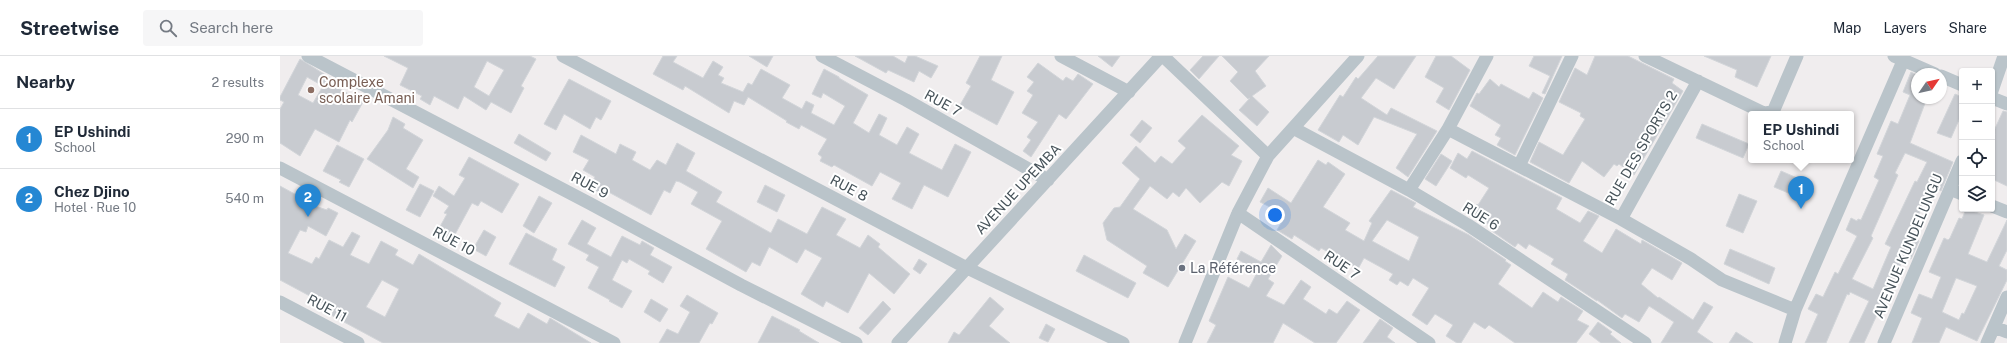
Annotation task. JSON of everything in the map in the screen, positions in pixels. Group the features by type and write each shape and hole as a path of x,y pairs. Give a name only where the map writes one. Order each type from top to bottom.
{"street":[{"name":"RUE 9","path":"308,56 589,203 741,285 856,343"},
{"name":"RUE 8","path":"563,56 967,268 1123,343"},
{"name":"RUE 7","path":"822,56 906,100 1048,180"},
{"path":"1061,56 1129,92"},
{"name":"AVENUE UPEMBA","path":"898,343 1162,56"},
{"path":"1162,56 1268,156"},
{"path":"1185,343 1238,214 1268,156 1358,56"},
{"path":"1409,190 1448,129 1486,56"},
{"path":"1519,166 1572,56"},
{"path":"1645,56 1760,111"},
{"path":"1773,111 1797,56"},
{"path":"1995,82 2004,56"},
{"path":"1785,343 1795,310 1898,58 1921,68"},
{"path":"1947,79 1959,84"},
{"name":"RUE DES SPORTS 2","path":"1448,129 1621,219 1698,81"},
{"path":"1995,99 2007,104"},
{"name":"RUE 6","path":"1293,128 1409,190 1468,225 1645,343"},
{"name":"RUE 10","path":"280,168 614,343"},
{"name":"AVENUE KUNDELUNGU","path":"1884,343 1956,192 1959,176"},
{"path":"1995,207 2007,212"},
{"name":"RUE 7","path":"1238,214 1429,343"},
{"path":"1621,219 1691,259 1722,280 1795,310"},
{"path":"1987,343 2007,296"},
{"name":"RUE 11","path":"280,302 358,343"},
{"path":"1994,327 2007,332"}],"building":[{"path":"384,56 530,56 536,59 521,86 524,88 511,113 491,102 486,110 464,96 458,109 434,96 430,105 420,99 422,96 400,85 408,68","holes":["487,61 504,70 489,96 474,87"]},
{"path":"663,56 677,56 673,62 703,78 713,61 723,67 718,75 724,78 721,83 743,92 748,83 752,85 761,69 790,85 782,98 802,109 806,101 814,105 811,113 834,125 845,106 823,93 821,98 812,94 824,69 868,95 853,123 869,133 879,114 887,118 879,135 897,145 907,127 919,134 909,153 942,170 955,144 971,152 948,197 924,185 912,209 892,199 901,183 880,172 872,186 834,165 832,167 820,161 822,157 818,154 827,139 801,125 799,129 748,97 744,105 734,101 729,113 685,86 683,90 653,74"},
{"path":"749,56 773,56 767,67"},
{"path":"855,56 893,56 905,63 908,56 915,56 938,66 931,78 919,71 914,82 888,70 886,73"},
{"path":"980,56 1002,56 991,80 1014,92 997,125 960,105 971,86 966,83"},
{"path":"1098,56 1120,56 1112,67"},
{"path":"1203,56 1219,56 1199,79 1190,70"},
{"path":"1222,56 1269,56 1255,71 1266,86 1252,96 1269,112 1257,126 1239,110 1250,98 1248,99 1230,81 1238,72"},
{"path":"1378,56 1416,56 1394,89 1376,78 1361,98 1387,115 1391,108 1437,131 1408,177 1396,168 1417,134 1374,117 1358,145 1343,135 1339,142 1318,130 1340,95 1343,97 1356,77 1358,79"},
{"path":"1436,56 1451,56 1470,70 1449,110 1436,102 1444,88 1425,77"},
{"path":"1534,56 1562,56 1545,94 1542,93 1550,76 1529,66"},
{"path":"1595,56 1628,56 1674,79 1672,83 1683,91 1634,175 1619,164 1617,166 1614,164 1604,177 1582,161 1569,183 1530,162 1539,142 1563,155 1585,119 1580,116 1581,113 1559,102 1575,68 1587,75"},
{"path":"1704,56 1771,56 1757,87 1735,77 1737,70"},
{"path":"300,59 340,84 338,88 363,102 352,122 350,120 339,142 315,129 300,156 280,143 280,109 284,102 280,100 280,97","holes":["307,77 323,86 313,103 298,95"]},
{"path":"1038,63 1063,81 1066,77 1073,81 1078,74 1093,84 1066,119 1059,114 1031,157 1023,151 1031,140 1027,137 1038,122 1022,113 1033,95 1027,91 1034,82 1027,77"},
{"path":"1911,72 1911,104 1925,104 1910,143 1953,162 1941,191 1936,188 1927,207 1923,204 1910,237 1919,241 1911,259 1904,256 1884,307 1881,306 1864,343 1849,343 1869,301 1850,292 1849,295 1847,294 1826,343 1805,343 1818,314 1808,309 1816,294 1823,297 1835,272 1838,274 1857,236 1846,230 1851,218 1857,221 1858,219 1861,220 1879,180 1874,177 1883,156 1877,154 1891,121 1898,124 1910,95 1903,92","holes":["1905,153 1927,162 1917,182 1915,181 1885,244 1891,247 1873,289 1852,279 1873,238 1871,236 1898,175 1895,173"]},
{"path":"569,79 611,101 601,120 596,117 590,129 564,114 556,130 544,124"},
{"path":"1490,79 1499,87 1501,84 1529,99 1533,92 1543,98 1515,155 1497,145 1501,138 1495,135 1501,125 1470,106 1477,93 1479,94"},
{"path":"1955,94 1959,96 1959,120 1951,138 1937,133"},
{"path":"2003,111 2007,112 2007,186 1995,180 1995,129"},
{"path":"1202,115 1239,146 1231,155 1242,161 1229,186 1222,182 1200,203 1186,188 1179,197 1173,192 1167,199 1150,186 1133,209 1167,230 1176,249 1185,234 1196,241 1168,287 1143,273 1147,266 1107,240 1103,223 1114,208 1120,207 1140,179 1122,163 1136,146 1155,163 1161,156 1172,164 1186,148 1178,141"},
{"path":"393,117 405,124 403,128 423,140 406,169 419,177 413,188 367,159 388,130"},
{"path":"1142,120 1152,128 1140,143 1130,135"},
{"path":"1702,124 1748,144 1748,146 1743,158 1696,138"},
{"path":"519,134 551,153 546,161 514,143"},
{"path":"581,135 616,154 620,144 636,152 632,160 650,170 657,160 666,165 677,143 695,153 686,171 722,192 716,202 769,232 771,233 778,219 807,234 822,207 846,219 836,235 860,248 868,235 880,244 878,247 910,274 894,294 869,273 848,313 826,301 823,307 801,294 822,258 805,249 797,263 769,247 760,266 752,262 746,272 706,249 722,221 691,204 698,192 680,182 676,181 670,193 664,190 651,215 603,189 600,193 589,187 595,177 583,170 589,160 573,152"},
{"path":"337,145 364,159 349,187 339,182 341,180 323,171"},
{"path":"1472,151 1562,198 1556,209 1580,223 1588,211 1599,216 1583,241 1602,253 1616,229 1641,244 1642,240 1682,263 1672,280 1652,268 1641,284 1658,298 1659,297 1693,320 1704,302 1713,307 1697,332 1713,343 1661,343 1674,322 1649,306 1639,322 1625,314 1622,318 1565,280 1568,274 1551,264 1554,259 1529,244 1526,249 1518,243 1515,247 1489,229 1491,226 1471,213 1489,188 1468,175 1466,178 1450,168 1458,153 1467,159"},
{"path":"1441,154 1452,161 1436,186 1425,179"},
{"path":"469,157 519,184 502,213 481,201 478,206 472,203 452,240 437,232 447,214 444,213 449,206 433,196 439,186 454,196 465,178 459,175"},
{"path":"1318,160 1326,165 1328,162 1345,174 1323,207 1350,223 1345,230 1364,241 1372,223 1369,221 1391,190 1416,203 1413,207 1469,235 1506,260 1505,261 1511,265 1498,284 1532,308 1543,292 1558,302 1561,297 1583,311 1577,320 1589,326 1576,343 1515,343 1489,325 1485,329 1474,322 1461,343 1457,343 1446,336 1453,325 1435,314 1427,325 1412,315 1429,288 1413,278 1408,286 1400,281 1397,285 1389,280 1393,274 1364,258 1358,269 1321,248 1319,251 1294,235 1292,239 1277,230 1283,220 1269,212 1272,208 1260,202 1268,188 1291,203","holes":["1387,220 1419,237 1409,261 1372,241"]},
{"path":"1781,171 1811,184 1805,200 1774,187"},
{"path":"420,184 434,191 420,217 406,210"},
{"path":"765,185 785,195 777,212 757,202"},
{"path":"280,186 304,199 303,202 327,210 328,208 338,213 326,236 308,226 306,232 300,230 288,253 312,264 316,257 319,259 329,240 343,247 352,232 360,236 350,255 369,264 381,241 398,250 395,255 413,265 419,254 501,303 494,316 519,329 528,313 547,324 550,318 591,343 383,343 331,315 334,309 280,280","holes":["382,280 399,289 385,317 366,307"]},
{"path":"1739,194 1757,201 1743,233 1726,226"},
{"path":"539,196 552,203 534,233 523,226"},
{"path":"1965,212 1975,212 1984,215 1968,254 1987,262 2007,220 2007,250 1999,266 2007,270 2007,280 1977,341 1946,327 1939,343 1912,343 1922,318 1911,313 1919,294 1932,299 1941,277 1929,272 1944,238 1948,240 1950,238 1959,218 1962,219","holes":["1956,278 1977,286 1964,314 1962,313 1959,320 1942,312"]},
{"path":"582,220 596,228 587,244 611,257 622,236 640,245 642,241 654,248 650,255 672,267 663,283 648,274 650,271 629,259 627,263 622,260 612,280 632,291 622,308 588,288 599,267 586,260 589,255 568,244"},
{"path":"484,230 496,237 486,256 473,249"},
{"path":"526,233 557,249 552,260 565,267 555,287 509,264"},
{"path":"1271,245 1282,256 1268,279 1274,283 1266,296 1284,305 1301,280 1311,287 1303,299 1326,314 1329,309 1337,314 1347,301 1360,310 1336,343 1315,343 1283,323 1273,343 1207,343 1216,325 1209,321 1228,277 1249,288 1258,271 1237,259 1241,251 1261,262"},
{"path":"1730,249 1775,268 1769,284 1724,264"},
{"path":"1084,255 1136,283 1128,298 1076,271"},
{"path":"919,259 927,264 920,274 913,269"},
{"path":"687,295 718,313 712,324 710,323 699,343 659,343 667,329 678,334 690,312 680,306"},
{"path":"990,297 1004,309 989,326 1010,343 948,343 954,332 959,335"},
{"path":"651,299 668,309 660,322 644,312"},
{"path":"883,301 891,309 868,335 859,328"},
{"path":"772,316 800,330 799,331 819,343 758,343"},
{"path":"1380,319 1393,328 1387,337 1395,343 1363,343"},
{"path":"1598,322 1612,332 1610,334 1621,343 1601,343 1589,334"},
{"path":"1046,324 1055,329 1048,342 1039,338"},
{"path":"1736,332 1753,343 1729,343"}],"place":[{"name":"Complexe scolaire Amani","path":"311,90"},
{"name":"EP Ushindi","path":"1801,209"},
{"name":"Chez Djino","path":"308,217"},
{"name":"La Référence","path":"1182,268"}]}
